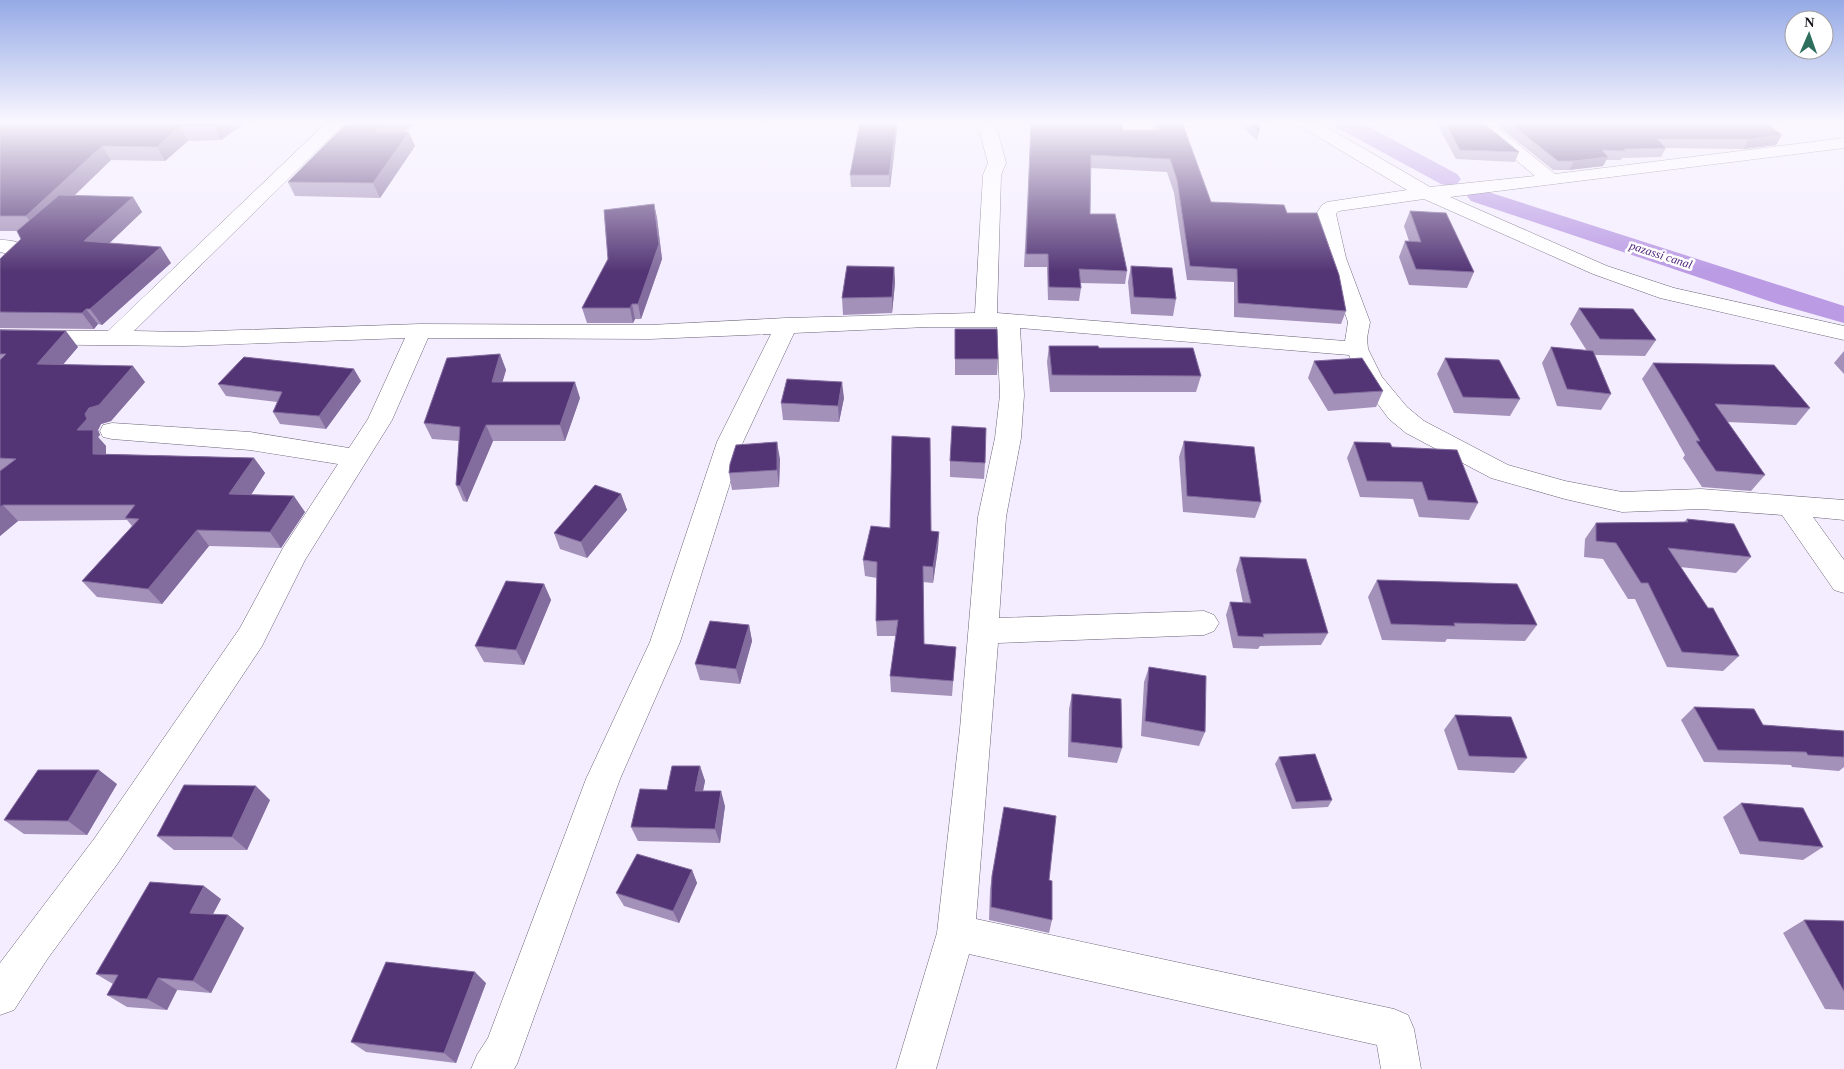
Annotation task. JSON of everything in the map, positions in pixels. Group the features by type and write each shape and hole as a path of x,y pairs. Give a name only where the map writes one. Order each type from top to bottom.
{"street":[{"path":"114,338 285,172"},
{"path":"916,1069 956,933 976,738 992,517 1008,438 1012,395 997,320 993,172"},
{"path":"1391,172 1428,194 1514,234 1608,273 1668,292 1844,334"},
{"path":"1541,172 1550,179"},
{"path":"1608,172 1341,204 1329,209 1326,214 1336,258 1356,310 1358,322 1357,349 1372,380 1398,413 1423,431 1500,472 1565,490 1622,502 1701,499 1844,510"},
{"path":"0,246 10,246 21,253 0,273"},
{"path":"0,337 184,339 420,331 650,332 786,325 997,320 1357,349"},
{"path":"491,1069 503,1050 603,780 665,642 730,442 786,325"},
{"path":"0,996 51,923 106,851 202,713 251,637 293,555 315,517 380,420 420,331"},
{"path":"112,431 250,441 356,458"},
{"path":"1791,507 1844,582"},
{"path":"984,631 1204,623"},
{"path":"956,933 1394,1029 1401,1069"}],"building":[{"path":"0,172 74,172 26,216 0,216"},
{"path":"298,172 381,172 373,183 288,182"},
{"path":"851,172 889,172 889,175 850,175"},
{"path":"1029,172 1091,172 1090,214 1115,214 1127,271 1079,269 1081,288 1049,287 1048,254 1026,254"},
{"path":"1174,172 1200,172 1211,202 1284,205 1287,213 1317,213 1339,275 1346,311 1238,303 1237,269 1190,266"},
{"path":"59,195 133,197 84,241 161,247 90,309 86,309 82,313 0,312 0,259 21,239 17,231"},
{"path":"654,204 659,244 638,304 632,304 630,308 582,308 608,259 604,210"},
{"path":"1410,211 1446,213 1474,272 1416,269 1405,241 1421,242"},
{"path":"847,266 894,267 892,297 842,298"},
{"path":"1131,266 1172,268 1176,299 1134,297"},
{"path":"1579,308 1633,309 1656,340 1600,339"},
{"path":"955,329 997,329 998,359 955,359"},
{"path":"0,330 66,331 37,364 133,366 99,405 89,408 85,414 87,419 77,430 93,430 93,454 254,458 229,494 294,496 270,532 197,530 148,589 82,581 139,519 125,518 135,505 3,505 0,507 0,471 16,459 0,458 0,360 6,354 0,354"},
{"path":"1049,346 1193,348 1201,376 1052,375"},
{"path":"1551,347 1593,351 1611,394 1567,389"},
{"path":"500,354 492,382 575,382 560,425 486,425 460,486 456,485 460,427 424,423 447,358"},
{"path":"244,357 354,369 319,416 273,412 282,392 218,384"},
{"path":"1362,358 1383,391 1334,394 1314,361"},
{"path":"1445,358 1499,360 1520,399 1463,397"},
{"path":"1653,363 1774,365 1810,408 1715,404 1765,475 1716,471 1696,441 1700,441"},
{"path":"787,379 842,382 838,406 781,403"},
{"path":"952,426 986,428 985,463 950,461"},
{"path":"892,436 930,438 931,531 939,532 933,567 923,566 924,644 956,647 953,681 890,676 898,620 876,621 877,562 863,560 871,526 890,528"},
{"path":"1184,441 1254,447 1261,502 1187,496"},
{"path":"777,442 777,470 729,473 736,445"},
{"path":"1354,442 1390,443 1392,447 1457,450 1478,503 1428,500 1422,482 1367,481"},
{"path":"595,485 621,494 581,542 554,533"},
{"path":"1687,519 1734,524 1751,557 1668,548 1708,608 1713,608 1739,656 1682,652 1648,583 1641,583 1616,543 1596,541 1596,523 1688,522"},
{"path":"1240,557 1306,559 1328,633 1263,634 1264,637 1238,636 1230,602 1251,603"},
{"path":"1377,580 1517,584 1537,625 1454,623 1455,626 1391,624"},
{"path":"506,581 544,584 516,650 475,646"},
{"path":"710,621 749,625 736,669 695,664"},
{"path":"1149,667 1206,676 1205,732 1145,721"},
{"path":"1072,694 1121,699 1122,748 1071,742"},
{"path":"1694,707 1754,709 1763,725 1844,731 1844,757 1808,755 1806,752 1718,750"},
{"path":"1455,715 1511,717 1527,758 1469,756"},
{"path":"1315,754 1332,800 1296,802 1279,757"},
{"path":"672,766 700,766 695,791 721,791 715,829 631,827 640,789 667,790"},
{"path":"38,770 99,770 68,821 4,820"},
{"path":"184,785 256,786 232,837 157,836"},
{"path":"1741,803 1803,808 1823,847 1759,841"},
{"path":"1004,807 1056,816 1049,880 1052,881 1052,920 991,907 992,876"},
{"path":"637,854 692,870 673,911 616,893"},
{"path":"150,882 204,886 190,913 228,915 193,981 158,978 147,999 107,995 118,975 96,974"},
{"path":"1804,920 1844,921 1844,991"},
{"path":"386,962 475,972 444,1053 351,1042"}],"waterway":[{"name":"pazassi canal","path":"1436,172 1449,179"},
{"name":"pazassi canal","path":"1479,196 1790,299 1844,315"}]}
